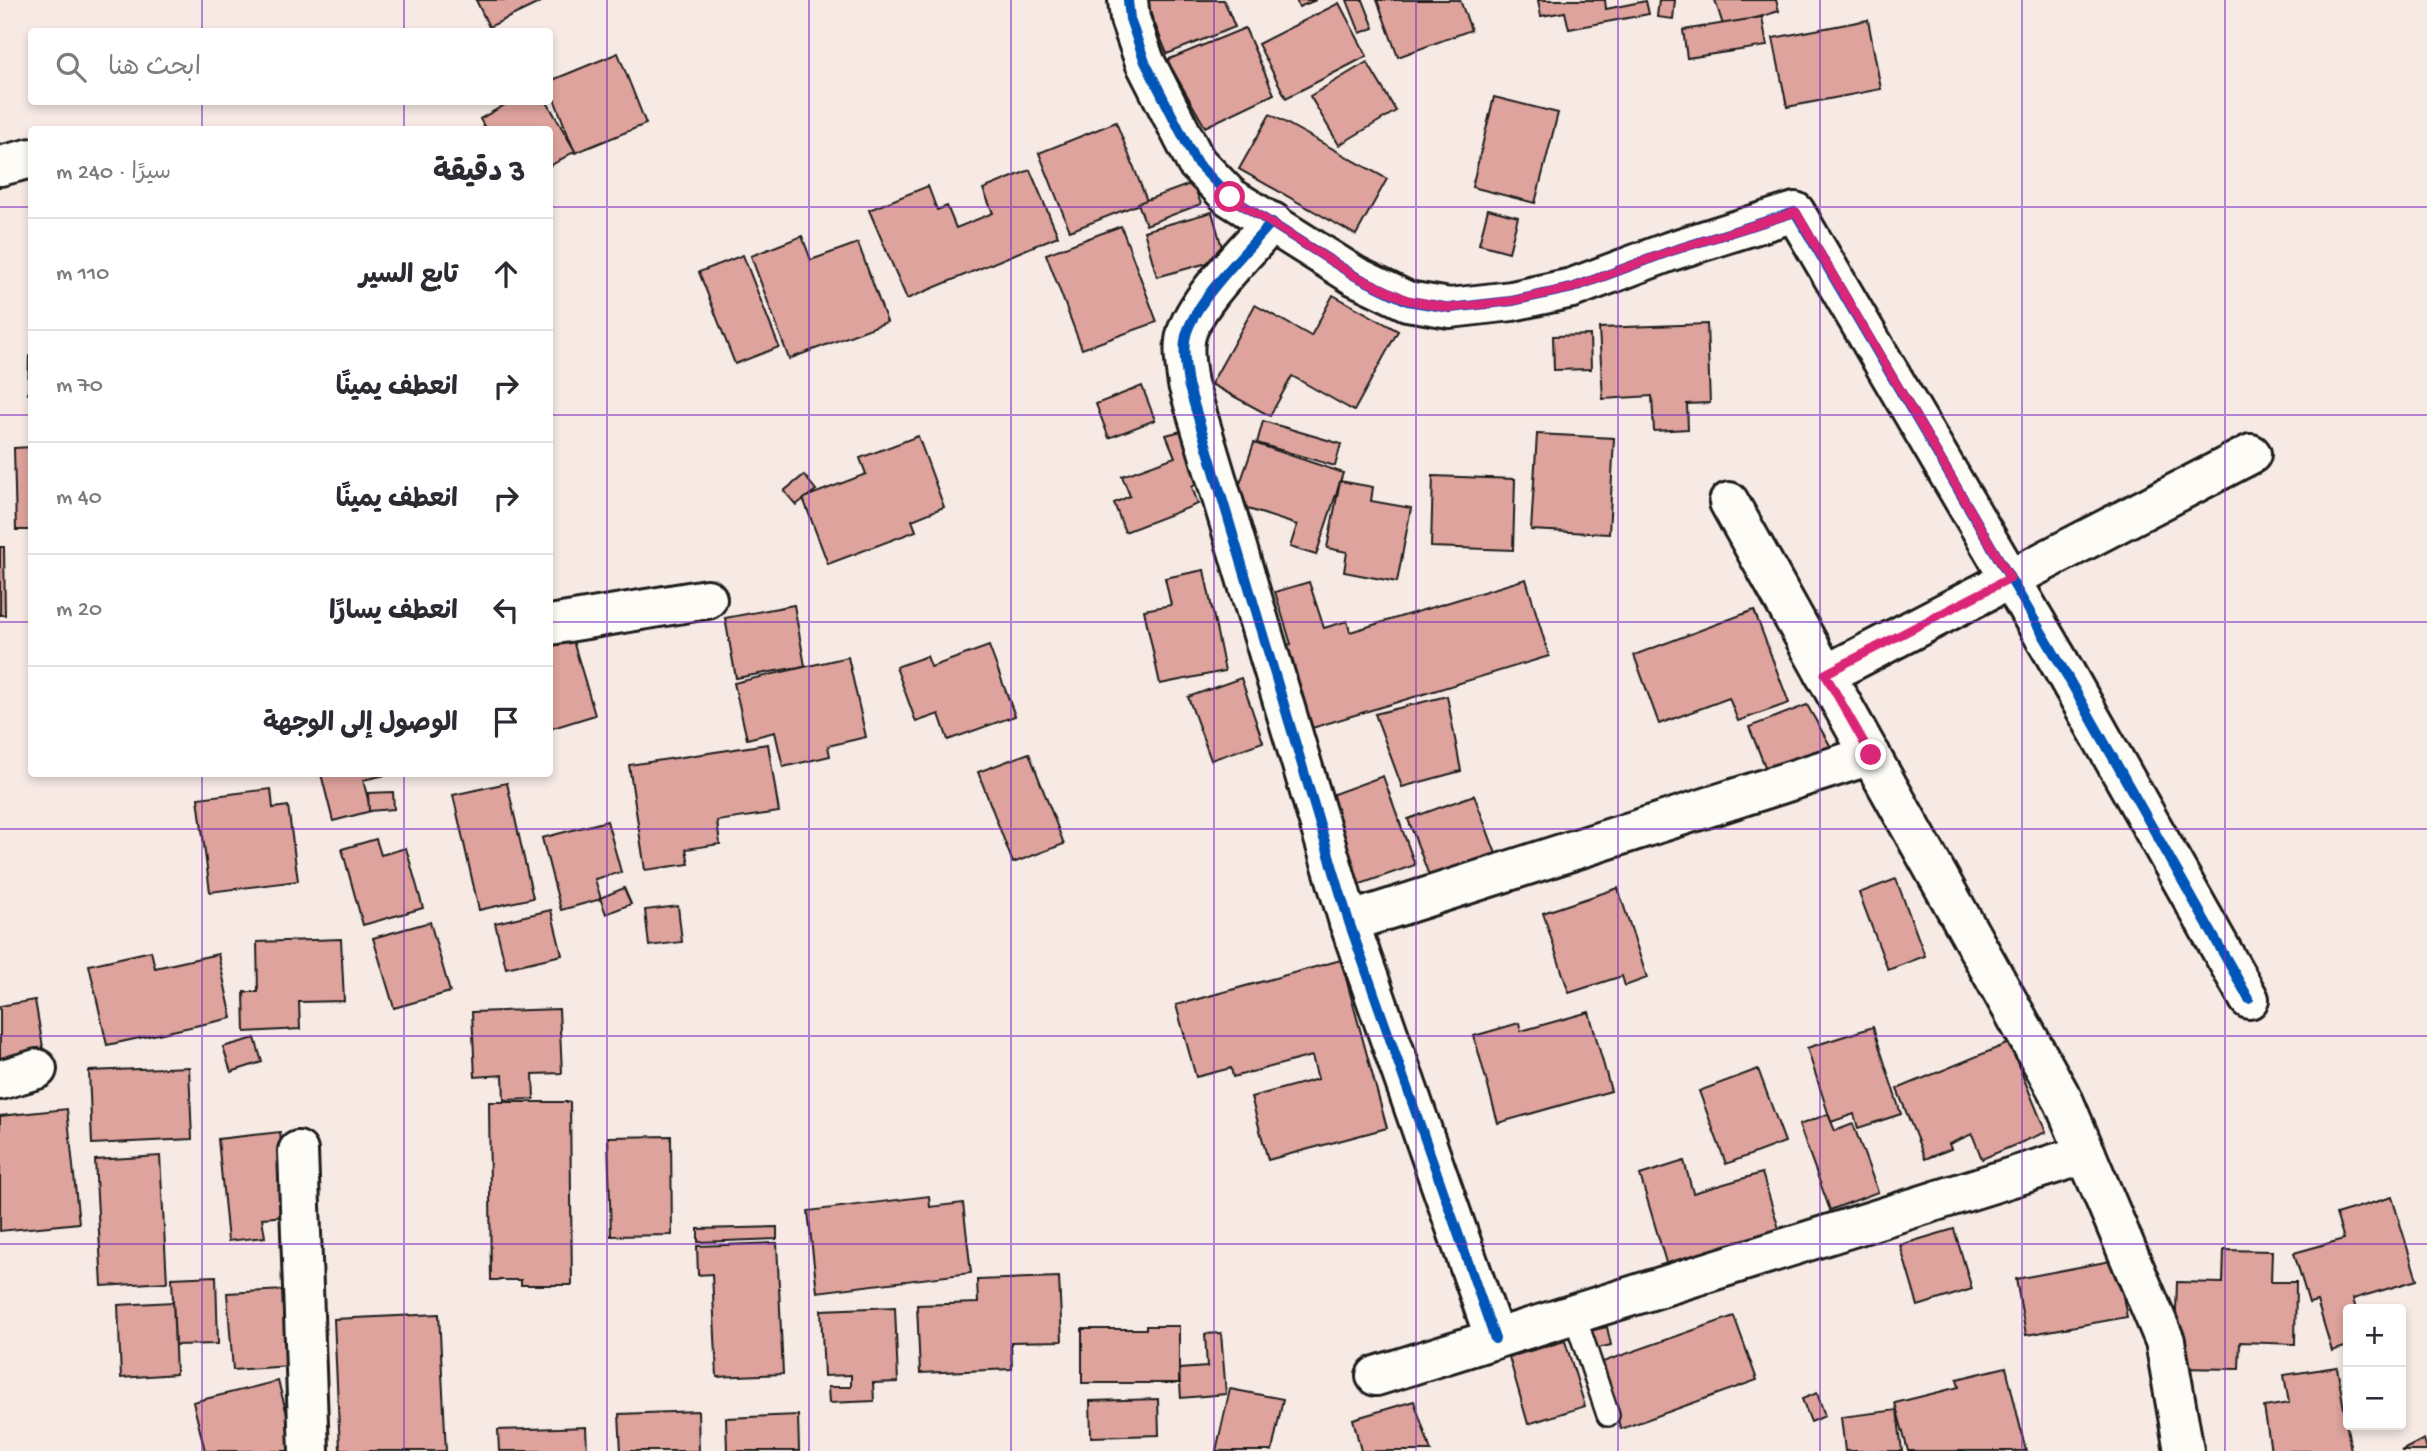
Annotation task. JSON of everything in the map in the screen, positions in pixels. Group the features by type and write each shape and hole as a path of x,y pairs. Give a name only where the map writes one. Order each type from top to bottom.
{"street":[{"path":"1128,0 1130,19 1145,62 1196,162 1230,197 1355,276 1407,300 1450,308 1512,301 1572,288 1671,251 1796,212 2010,578 2249,999"},
{"path":"0,166 28,159"},
{"path":"1272,222 1207,297 1193,318 1185,338 1184,361 1191,398 1349,922 1495,1339"},
{"path":"1825,674 2251,454"},
{"path":"1729,502 2064,1102 2165,1341 2184,1451"},
{"path":"553,625 708,599"},
{"path":"1349,922 1871,755"},
{"path":"0,1080 37,1069"},
{"path":"298,1151 309,1451"},
{"path":"1376,1376 2086,1154"}],"lane":[{"path":"1574,1314 1608,1415"}],"building":[{"path":"476,0 545,0 489,27"},
{"path":"1145,0 1224,0 1235,27 1167,54"},
{"path":"1296,0 1316,0 1299,7"},
{"path":"1347,0 1363,0 1374,28 1360,33"},
{"path":"1377,0 1460,0 1471,30 1398,57"},
{"path":"1538,0 1605,0 1606,9 1646,1 1649,14 1569,29 1565,12 1541,16"},
{"path":"1659,0 1675,0 1673,19 1657,17"},
{"path":"1715,0 1776,0 1779,11 1724,28"},
{"path":"1339,3 1367,56 1286,98 1258,44"},
{"path":"1762,17 1767,46 1687,58 1683,30"},
{"path":"1868,20 1881,89 1787,107 1773,38"},
{"path":"1245,28 1274,94 1205,127 1167,60"},
{"path":"618,53 646,124 575,153 553,96 553,80"},
{"path":"1367,62 1396,111 1339,145 1310,96"},
{"path":"1494,97 1558,113 1535,203 1472,187"},
{"path":"505,105 549,105 575,151 553,164 553,126 484,126 480,119"},
{"path":"1270,114 1387,179 1356,235 1239,169"},
{"path":"1116,122 1147,201 1070,231 1039,153"},
{"path":"1030,170 1058,236 907,299 869,210 928,186 937,210 947,206 956,228 993,213 983,189"},
{"path":"1193,183 1201,204 1146,225 1138,203"},
{"path":"1488,209 1518,217 1509,252 1479,244"},
{"path":"1212,212 1225,258 1157,277 1144,231"},
{"path":"1121,226 1157,322 1082,349 1046,254"},
{"path":"802,236 811,260 858,243 887,322 789,359 751,256"},
{"path":"743,255 779,347 735,364 699,272"},
{"path":"1333,295 1398,331 1354,411 1292,376 1270,416 1211,384 1255,305 1311,336"},
{"path":"1707,324 1710,403 1687,404 1688,429 1654,431 1652,396 1603,399 1599,328"},
{"path":"1590,335 1591,369 1554,370 1553,336"},
{"path":"1142,386 1155,420 1109,438 1096,404"},
{"path":"1263,421 1341,444 1335,466 1257,443"},
{"path":"1189,429 1204,480 1192,487 1198,504 1125,532 1114,503 1130,496 1122,476 1175,457 1166,435"},
{"path":"1537,434 1614,438 1609,534 1531,530"},
{"path":"918,436 944,507 912,520 916,531 828,564 803,498 866,474 860,458"},
{"path":"1254,443 1343,473 1316,555 1290,547 1297,525 1233,504"},
{"path":"28,447 28,530 16,530 14,448"},
{"path":"804,475 816,490 796,505 784,491"},
{"path":"1433,476 1515,479 1513,550 1431,547"},
{"path":"1340,481 1373,487 1371,501 1411,508 1397,582 1344,572 1347,552 1327,548"},
{"path":"0,547 4,547 5,615 0,615"},
{"path":"1204,570 1225,671 1160,684 1144,610 1171,605 1165,578"},
{"path":"1526,579 1549,656 1299,732 1274,649 1291,644 1275,592 1309,582 1324,628 1347,621 1350,632"},
{"path":"794,605 805,666 736,678 725,618"},
{"path":"1754,610 1789,703 1738,721 1729,698 1659,724 1634,655"},
{"path":"571,634 595,715 553,728 553,640"},
{"path":"989,646 1015,716 948,740 939,714 916,722 896,667 927,656 931,667"},
{"path":"848,657 866,737 828,746 830,756 783,767 775,732 747,739 734,683"},
{"path":"1241,678 1263,742 1211,760 1188,697"},
{"path":"1447,696 1461,771 1402,787 1375,714"},
{"path":"1807,705 1831,747 1766,769 1749,727"},
{"path":"768,744 779,812 717,821 720,844 686,849 689,864 645,870 629,765"},
{"path":"1029,753 1064,844 1013,863 978,772"},
{"path":"1383,776 1415,865 1352,887 1320,799"},
{"path":"322,777 376,777 363,780 371,811 333,821"},
{"path":"507,783 533,898 479,910 453,795"},
{"path":"271,789 273,808 288,806 298,881 210,892 198,798"},
{"path":"393,792 394,809 369,811 368,793"},
{"path":"1474,795 1496,854 1430,878 1408,819"},
{"path":"607,821 621,872 595,879 601,899 561,910 542,838"},
{"path":"376,839 381,855 406,848 423,908 363,925 342,849"},
{"path":"1896,879 1925,956 1888,970 1859,893"},
{"path":"624,888 631,904 606,914 600,898"},
{"path":"1618,888 1647,978 1625,986 1622,976 1569,993 1543,913"},
{"path":"678,906 682,942 649,946 645,910"},
{"path":"551,910 562,955 506,968 495,923"},
{"path":"430,922 450,992 394,1008 373,938"},
{"path":"341,939 344,1001 299,1002 300,1029 245,1032 244,992 258,992 257,942"},
{"path":"151,951 155,968 218,954 232,1018 107,1045 89,965"},
{"path":"1341,960 1387,1128 1268,1160 1251,1097 1318,1079 1312,1056 1233,1077 1231,1068 1196,1077 1176,1005"},
{"path":"35,1000 44,1053 0,1060 0,1006"},
{"path":"559,1009 562,1073 533,1074 534,1099 504,1100 503,1075 475,1077 472,1012"},
{"path":"1589,1012 1611,1091 1498,1123 1474,1036 1519,1023 1521,1031"},
{"path":"1873,1027 1901,1114 1858,1128 1854,1114 1831,1122 1807,1048"},
{"path":"255,1038 262,1062 231,1072 223,1047"},
{"path":"2009,1043 2046,1132 1982,1159 1972,1134 1949,1144 1951,1149 1925,1159 1897,1089"},
{"path":"189,1067 192,1139 92,1144 89,1071"},
{"path":"1758,1069 1785,1142 1726,1164 1699,1091"},
{"path":"489,1102 570,1102 572,1285 521,1285 521,1280 491,1280"},
{"path":"67,1109 79,1223 0,1231 0,1116"},
{"path":"1828,1114 1835,1131 1853,1124 1878,1192 1830,1210 1799,1125"},
{"path":"280,1132 288,1216 262,1218 265,1237 228,1241 218,1139"},
{"path":"671,1136 672,1235 611,1236 608,1137"},
{"path":"160,1156 167,1282 102,1286 95,1160"},
{"path":"1684,1161 1693,1193 1762,1173 1780,1232 1667,1266 1640,1175"},
{"path":"929,1196 930,1207 963,1203 971,1273 817,1292 808,1211"},
{"path":"2392,1197 2417,1280 2353,1299 2354,1304 2343,1304 2343,1348 2332,1351 2317,1301 2309,1303 2294,1253 2344,1239 2336,1214"},
{"path":"777,1227 777,1239 698,1242 698,1229"},
{"path":"1954,1229 1972,1289 1918,1306 1900,1245"},
{"path":"777,1243 783,1374 717,1377 712,1274 698,1275 697,1246"},
{"path":"2224,1250 2272,1251 2271,1282 2296,1282 2295,1344 2240,1342 2239,1369 2174,1368 2177,1282 2223,1283"},
{"path":"2116,1260 2127,1317 2026,1335 2016,1279"},
{"path":"216,1276 218,1344 175,1345 172,1278"},
{"path":"1059,1277 1062,1341 1011,1342 1012,1369 920,1373 917,1305 978,1303 977,1280"},
{"path":"285,1290 290,1366 233,1370 227,1293"},
{"path":"173,1302 176,1374 121,1378 118,1305"},
{"path":"895,1307 898,1382 873,1383 874,1401 829,1403 828,1387 851,1387 851,1375 824,1376 821,1310"},
{"path":"439,1314 446,1451 340,1449 334,1319"},
{"path":"1734,1316 1757,1380 1621,1429 1597,1364"},
{"path":"1146,1326 1179,1326 1179,1383 1082,1383 1082,1329 1146,1329"},
{"path":"1607,1327 1611,1345 1594,1349 1589,1331"},
{"path":"1221,1333 1226,1394 1181,1398 1179,1369 1207,1367 1205,1334"},
{"path":"1565,1341 1585,1406 1528,1424 1509,1357"},
{"path":"2006,1367 2026,1451 1908,1451 1895,1403 1959,1387 1957,1379"},
{"path":"2337,1367 2343,1403 2343,1430 2348,1430 2351,1451 2271,1451 2264,1407 2289,1403 2284,1375"},
{"path":"278,1381 297,1451 205,1451 193,1402"},
{"path":"1230,1389 1283,1399 1272,1451 1216,1451"},
{"path":"1817,1393 1825,1416 1811,1422 1802,1399"},
{"path":"1158,1399 1159,1435 1091,1437 1090,1401"},
{"path":"1414,1401 1431,1451 1361,1451 1353,1419"},
{"path":"1897,1410 1902,1451 1845,1451 1841,1417"},
{"path":"698,1411 699,1451 621,1451 619,1414"},
{"path":"798,1415 799,1451 727,1451 726,1418"},
{"path":"586,1427 587,1451 499,1451 498,1430"},
{"path":"2424,1439 2427,1451 2401,1451"}],"cycle path":[{"path":"1128,0 1130,19 1145,62 1196,162 1230,197 1355,276 1407,301 1450,308 1512,301 1572,288 1671,251 1795,212 2058,660 2249,999"},
{"path":"1272,222 1208,295 1189,327 1184,352 1188,384 1349,922 1495,1339"}],"route":[{"path":"1230,197 1355,276 1407,300 1450,308 1512,301 1572,288 1671,251 1796,212 2010,578 1825,674 1871,755"}]}
